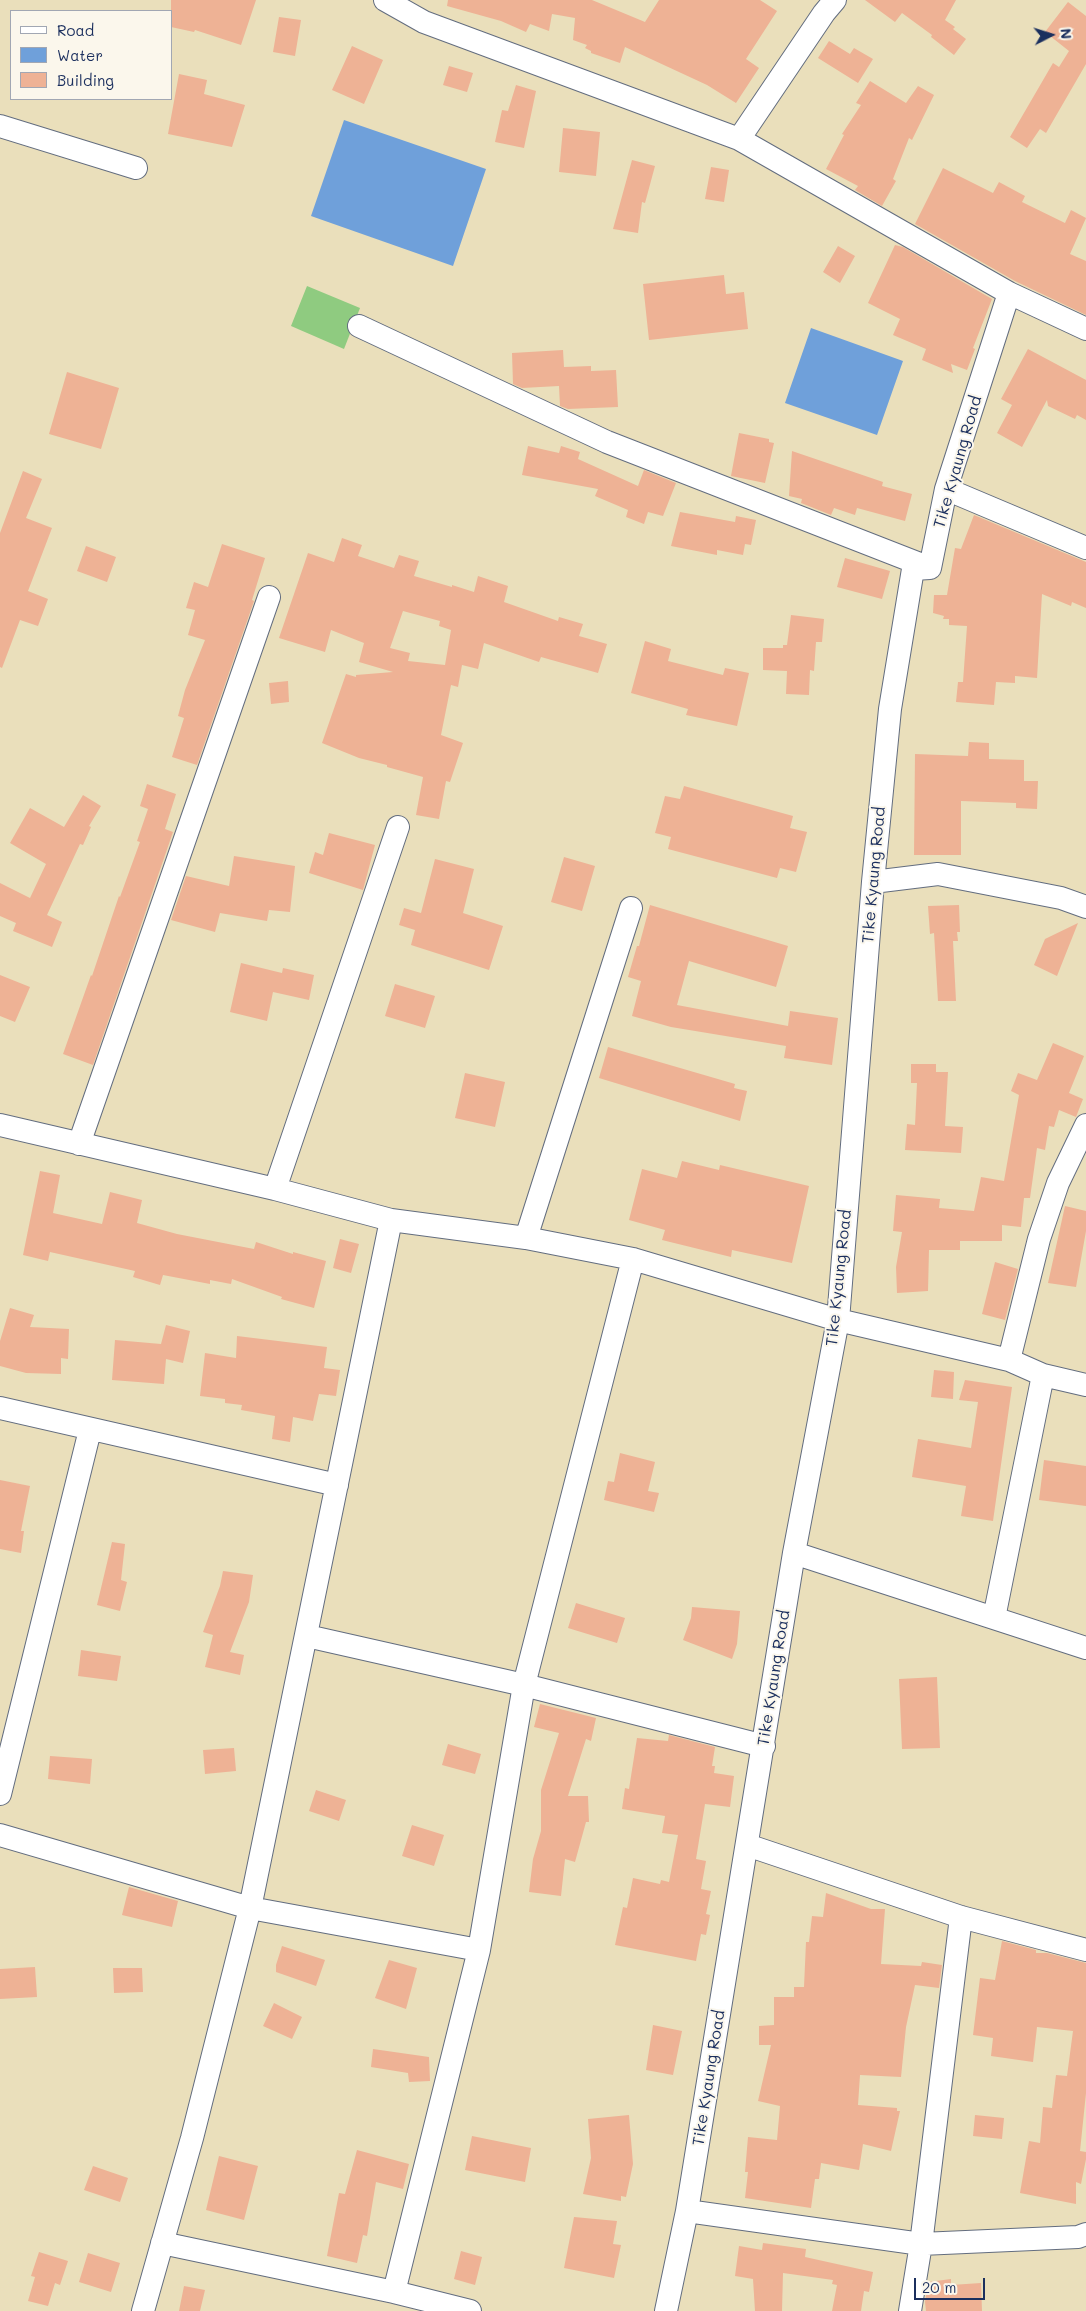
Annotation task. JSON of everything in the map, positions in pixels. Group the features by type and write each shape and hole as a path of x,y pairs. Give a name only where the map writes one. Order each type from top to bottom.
{"street":[{"path":"385,0 424,22 739,138 1009,293 1086,329"},
{"path":"739,138 823,4"},
{"path":"0,126 136,168"},
{"name":"Tike Kyaung Road","path":"666,2311 687,2211 794,1553 838,1320 873,882 890,709 913,569 930,568 946,489 1009,293"},
{"path":"359,326 607,442 930,568"},
{"path":"946,489 1086,548"},
{"path":"79,1144 269,597"},
{"path":"275,1189 398,827"},
{"path":"873,882 938,874 1061,898 1086,907"},
{"path":"526,1238 631,908"},
{"path":"0,1125 275,1189 391,1220 526,1238 633,1259 838,1320 1009,1360 1043,1375 1086,1385"},
{"path":"1009,1360 1039,1239 1058,1183 1086,1125"},
{"path":"143,2311 192,2138 250,1908 391,1220"},
{"path":"394,2292 479,1950 524,1685 633,1259"},
{"path":"994,1618 1043,1375"},
{"path":"0,1408 337,1485"},
{"path":"0,1794 90,1430"},
{"path":"794,1553 1086,1648"},
{"path":"307,1636 524,1685 764,1746"},
{"path":"0,1835 250,1908 479,1950"},
{"path":"747,1845 961,1917 1086,1950"},
{"path":"910,2311 921,2244 961,1917"},
{"path":"687,2211 921,2244 1078,2237 1086,2234"},
{"path":"162,2243 394,2292 457,2309"}],"green space":[{"path":"307,286 360,308 344,349 291,326"}],"water":[{"path":"344,120 486,169 453,266 311,216"},
{"path":"811,328 903,361 877,435 785,403"}],"building":[{"path":"171,0 256,0 241,45 195,30 194,32 172,27"},
{"path":"448,0 592,0 645,22 659,0 760,0 777,11 746,59 759,68 736,103 707,85 625,47 620,63 591,53 591,51 585,48 587,45 573,40 575,18 552,14 549,31 530,24 526,32 501,21 447,6"},
{"path":"865,0 956,0 945,20 955,27 953,29 966,39 954,55 931,37 932,35 902,13 895,22"},
{"path":"1068,2 1086,16 1086,64 1046,133 1040,129 1027,148 1010,137 1053,63 1059,67 1069,51 1045,32"},
{"path":"279,17 301,20 295,56 273,52"},
{"path":"829,41 850,54 854,48 873,59 858,83 818,58"},
{"path":"352,46 383,60 364,104 332,90"},
{"path":"449,66 473,73 467,92 443,85"},
{"path":"179,74 207,80 204,94 245,105 232,147 168,134"},
{"path":"870,81 906,103 918,86 934,95 912,140 909,138 893,179 896,181 882,206 855,190 858,186 826,169 844,135 842,134 861,105 856,103"},
{"path":"516,85 536,91 524,148 495,142 502,110 508,111"},
{"path":"563,128 600,132 596,176 559,172"},
{"path":"632,160 655,166 645,203 642,202 638,233 613,229"},
{"path":"711,167 729,170 724,202 705,199"},
{"path":"943,168 993,193 999,182 1025,196 1022,202 1065,223 1071,210 1086,218 1070,254 1086,261 1086,315 1015,281 915,224"},
{"path":"895,245 903,247 992,299 973,348 975,349 967,370 951,364 953,373 922,360 926,349 893,335 900,319 868,303"},
{"path":"838,246 855,256 840,283 823,272"},
{"path":"724,275 726,294 744,292 748,329 649,340 643,284"},
{"path":"1028,349 1086,380 1086,420 1077,415 1075,419 1048,406 1047,400 1022,447 997,433 1012,405 1001,399"},
{"path":"563,350 564,367 591,366 591,371 616,370 618,407 568,409 560,406 559,386 522,388 513,384 512,353"},
{"path":"67,372 119,388 101,449 49,434"},
{"path":"739,433 769,439 769,442 774,443 765,483 731,476"},
{"path":"528,446 559,453 561,446 580,452 578,459 638,486 644,470 676,483 663,516 648,512 644,524 626,517 628,510 595,496 598,489 522,475"},
{"path":"792,451 883,482 882,486 912,494 905,521 857,508 855,515 834,508 831,515 801,503 802,499 789,496"},
{"path":"23,471 42,479 26,518 52,528 28,591 48,599 38,626 20,620 2,668 0,667 0,533"},
{"path":"680,512 735,522 736,516 756,520 751,545 745,544 743,555 717,550 717,555 671,546"},
{"path":"974,515 1086,562 1086,608 1072,602 1071,606 1042,594 1037,678 1015,676 1015,683 996,682 994,705 956,702 958,682 963,682 967,626 949,625 949,619 943,619 944,616 933,613 934,595 947,595 955,548 961,549"},
{"path":"342,538 362,545 358,556 394,568 399,555 419,561 414,576 452,587 452,585 474,592 478,576 508,586 504,602 558,621 559,617 583,624 579,636 607,644 598,673 541,657 539,662 484,643 478,669 462,665 458,687 451,685 441,735 463,743 450,782 446,781 439,819 416,815 423,777 359,758 322,743 346,674 356,677 356,675 393,672 359,662 364,643 331,630 325,652 279,638 308,553 334,562","holes":["403,611 440,621 439,626 451,630 445,665 408,661 410,653 390,648"]},
{"path":"222,544 265,558 252,600 254,601 197,765 172,757 184,718 178,716 185,690 205,640 188,635 195,610 186,608 194,582 208,587"},
{"path":"86,546 116,557 107,582 77,571"},
{"path":"845,558 890,571 882,599 837,587"},
{"path":"791,615 824,619 822,642 816,642 814,671 810,670 809,695 786,694 787,671 763,670 763,648 783,648 783,645 787,645"},
{"path":"645,641 671,649 668,661 723,675 725,668 749,673 737,726 686,715 688,709 631,693"},
{"path":"288,681 289,702 271,704 269,683"},
{"path":"969,742 989,743 989,759 1024,760 1024,781 1038,781 1037,809 1016,808 1016,803 961,801 961,855 914,855 915,754 968,756"},
{"path":"147,784 176,794 165,829 173,832 93,1065 63,1054 140,842 137,841 148,809 140,806"},
{"path":"684,786 793,816 790,828 807,832 796,872 780,868 777,878 668,849 671,837 655,833 665,796 680,799"},
{"path":"83,795 101,806 89,826 91,827 83,845 80,844 47,915 62,922 52,947 13,931 16,923 0,916 0,883 30,898 46,864 10,843 30,808 64,827"},
{"path":"329,833 375,845 363,890 309,873 315,852 323,855"},
{"path":"234,856 295,866 290,912 269,910 267,921 220,913 215,932 171,920 186,876 229,886"},
{"path":"564,857 595,866 582,911 551,902"},
{"path":"435,859 474,869 463,913 503,926 489,970 411,945 415,930 399,925 404,908 421,913"},
{"path":"650,905 788,946 776,987 689,961 677,1005 788,1026 790,1011 838,1018 832,1065 784,1058 786,1046 671,1027 632,1016 641,981 628,977"},
{"path":"959,905 960,932 957,932 958,941 953,941 956,1001 938,1001 934,933 930,934 928,906"},
{"path":"1078,923 1057,976 1034,965 1045,939"},
{"path":"241,963 282,973 283,968 314,975 309,1000 273,992 267,1021 230,1012"},
{"path":"0,975 30,987 15,1022 0,1016"},
{"path":"395,984 435,996 425,1028 385,1016"},
{"path":"1053,1043 1084,1056 1069,1093 1083,1099 1076,1117 1059,1110 1054,1127 1049,1126 1045,1150 1037,1148 1030,1198 1024,1198 1021,1227 1002,1225 1002,1241 960,1241 960,1250 929,1250 928,1291 897,1293 896,1267 902,1232 893,1231 896,1195 940,1199 939,1208 974,1211 981,1177 1004,1181 1019,1095 1011,1091 1018,1073 1037,1080"},
{"path":"608,1047 735,1084 734,1088 747,1091 740,1121 599,1078"},
{"path":"911,1064 936,1064 936,1072 948,1072 945,1126 963,1127 961,1153 905,1150 907,1124 915,1125 917,1083 911,1083"},
{"path":"465,1073 505,1082 495,1127 455,1118"},
{"path":"682,1161 719,1170 720,1165 809,1186 792,1263 732,1250 731,1257 662,1240 665,1230 629,1220 642,1169 677,1178"},
{"path":"40,1171 60,1175 53,1213 102,1224 110,1192 142,1200 137,1223 177,1234 254,1249 256,1242 293,1254 293,1252 326,1261 314,1308 281,1299 282,1297 232,1279 231,1284 210,1280 210,1284 163,1275 160,1285 133,1277 135,1271 50,1252 48,1261 23,1255"},
{"path":"1065,1206 1086,1211 1086,1231 1076,1287 1048,1283"},
{"path":"340,1239 359,1244 351,1273 333,1268"},
{"path":"995,1262 1018,1269 1005,1320 982,1314"},
{"path":"10,1308 34,1315 30,1327 69,1329 68,1359 61,1358 61,1374 26,1373 0,1366 0,1341"},
{"path":"166,1325 190,1331 183,1363 166,1359 164,1384 112,1380 115,1340 161,1344"},
{"path":"237,1336 327,1347 324,1368 340,1370 336,1396 319,1394 313,1421 293,1417 290,1442 272,1439 275,1416 241,1410 242,1405 225,1403 225,1399 200,1396 205,1353 236,1358"},
{"path":"934,1370 954,1372 953,1399 931,1397"},
{"path":"965,1380 1012,1387 993,1521 961,1516 966,1486 912,1477 918,1439 971,1448 978,1402 959,1400"},
{"path":"620,1453 655,1462 648,1491 659,1493 654,1512 604,1500 608,1481 614,1482"},
{"path":"1044,1460 1086,1466 1086,1506 1039,1500"},
{"path":"0,1480 30,1486 21,1531 24,1531 21,1553 0,1549"},
{"path":"112,1542 125,1544 121,1580 127,1582 120,1611 97,1605"},
{"path":"223,1571 253,1575 249,1602 230,1652 244,1655 240,1675 205,1667 213,1635 203,1632 220,1586"},
{"path":"576,1603 625,1618 617,1643 568,1628"},
{"path":"692,1607 740,1611 737,1644 732,1659 683,1640 691,1618"},
{"path":"81,1650 121,1656 117,1681 78,1676"},
{"path":"937,1677 940,1748 902,1749 899,1679"},
{"path":"540,1704 596,1718 591,1741 586,1739 568,1796 588,1796 589,1822 586,1822 575,1862 565,1859 561,1896 529,1892 533,1859 541,1831 541,1790 559,1733 534,1727"},
{"path":"669,1735 715,1747 712,1766 715,1766 714,1773 734,1776 730,1807 705,1804 696,1859 706,1861 701,1889 711,1891 706,1914 710,1915 706,1935 701,1934 696,1961 615,1945 623,1907 627,1908 633,1878 660,1884 661,1880 669,1882 678,1835 662,1833 665,1816 622,1809 625,1788 629,1789 637,1738 668,1741"},
{"path":"448,1744 481,1754 475,1774 442,1765"},
{"path":"234,1748 236,1771 205,1774 203,1750"},
{"path":"50,1756 92,1759 90,1784 48,1779"},
{"path":"316,1790 346,1800 339,1821 309,1811"},
{"path":"412,1825 444,1835 434,1866 402,1856"},
{"path":"129,1887 178,1901 172,1927 122,1915"},
{"path":"826,1893 871,1909 885,1909 881,1964 921,1966 922,1962 942,1965 939,1988 915,1985 906,2027 901,2077 860,2075 858,2105 897,2108 897,2111 900,2111 891,2151 863,2144 859,2170 821,2163 819,2179 815,2179 811,2208 745,2198 748,2172 745,2172 748,2137 777,2140 780,2106 758,2101 771,2045 759,2045 759,2026 774,2025 774,1997 794,1997 794,1987 804,1987 806,1942 809,1942 812,1916 823,1917"},
{"path":"1002,1941 1036,1950 1036,1953 1047,1953 1086,1963 1086,2093 1080,2151 1086,2152 1086,2159 1081,2184 1076,2182 1076,2204 1020,2193 1029,2141 1040,2143 1043,2107 1052,2108 1056,2075 1067,2076 1073,2031 1037,2027 1033,2062 991,2056 993,2038 973,2035 980,1978 995,1980"},
{"path":"282,1946 325,1960 316,1986 276,1972 276,1965"},
{"path":"389,1960 417,1968 406,2009 375,1998"},
{"path":"35,1967 37,1997 0,1999 0,1969"},
{"path":"113,1968 142,1968 143,1992 114,1993"},
{"path":"274,2003 302,2017 292,2039 263,2026"},
{"path":"653,2025 682,2031 673,2075 646,2070"},
{"path":"373,2049 429,2057 430,2081 409,2082 408,2073 371,2067"},
{"path":"629,2115 633,2164 626,2197 621,2196 621,2201 583,2194 591,2158 588,2119"},
{"path":"975,2115 1004,2118 1002,2139 973,2136"},
{"path":"472,2136 531,2148 525,2182 465,2170"},
{"path":"357,2150 409,2164 403,2189 376,2182 367,2236 363,2235 357,2263 327,2256 339,2193 345,2194"},
{"path":"219,2156 258,2166 244,2220 206,2210"},
{"path":"93,2166 128,2178 120,2202 84,2190"},
{"path":"574,2217 617,2221 613,2244 621,2245 614,2278 564,2268"},
{"path":"763,2243 806,2249 805,2257 873,2272 869,2292 864,2291 861,2311 832,2311 837,2285 832,2284 833,2280 783,2273 782,2311 755,2311 753,2279 735,2276 739,2246 762,2250"},
{"path":"461,2251 482,2257 475,2285 454,2279"},
{"path":"39,2252 68,2261 60,2285 55,2283 48,2306 28,2301 35,2277 31,2276"},
{"path":"88,2253 120,2263 111,2292 79,2282"},
{"path":"951,2279 951,2285 981,2283 982,2311 926,2311 925,2302 928,2282"},
{"path":"184,2286 205,2290 200,2311 179,2311"}]}
